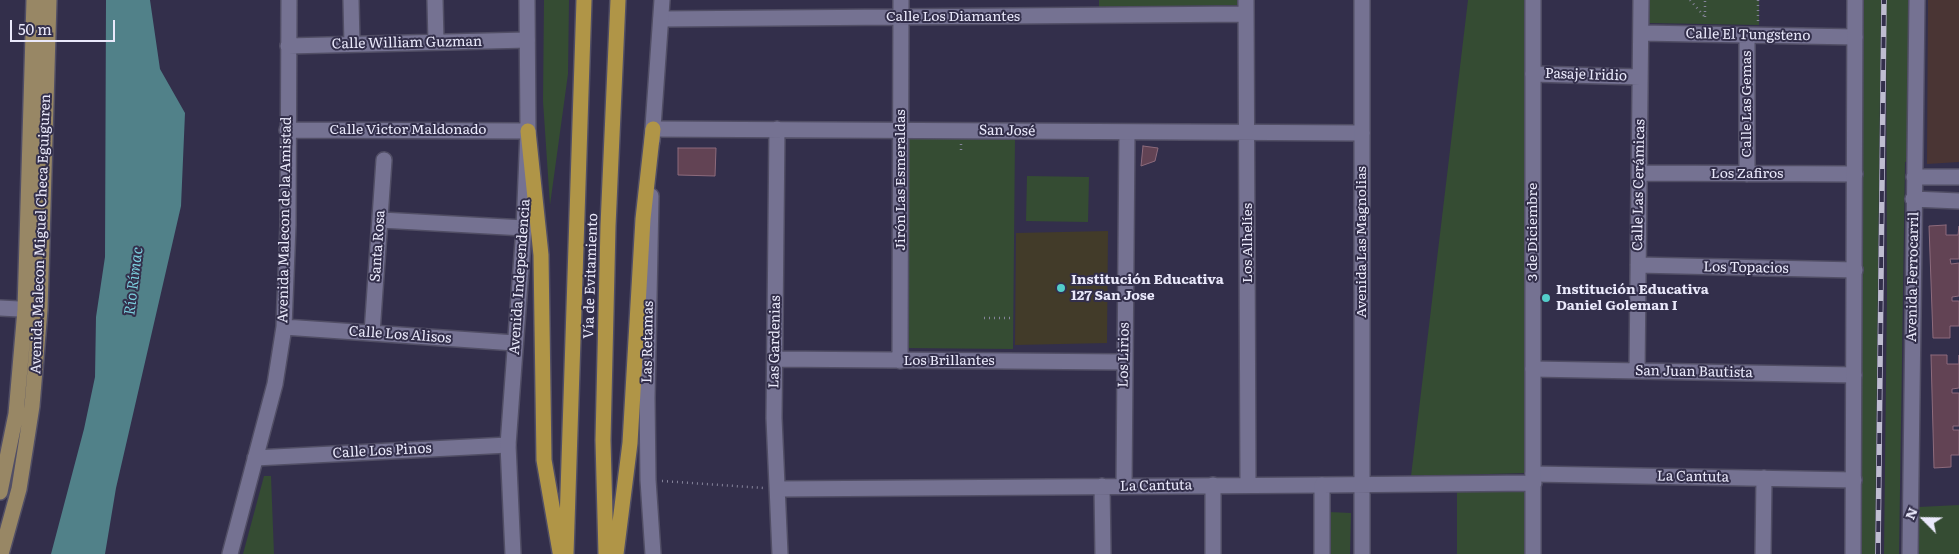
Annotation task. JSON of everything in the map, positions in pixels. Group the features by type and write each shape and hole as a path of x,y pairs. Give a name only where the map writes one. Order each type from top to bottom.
{"highway":[{"name":"Vía de Evitamiento","path":"566,554 584,0"},
{"name":"Vía de Evitamiento","path":"606,554 603,440 608,226 618,0"},
{"path":"616,554 630,443 643,218 653,130"},
{"path":"528,131 541,256 544,460 561,554"}],"main road":[{"name":"Avenida Malecon Miguel Checa Eguiguren","path":"0,492 16,414 33,310 34,0"},
{"name":"Avenida Malecon Miguel Checa Eguiguren","path":"1,554 19,489 27,449 49,0"}],"street":[{"name":"Avenida Malecon de la Amistad","path":"230,554 275,384 284,326 288,225 289,0"},
{"path":"351,0 352,44"},
{"path":"435,0 436,42"},
{"name":"Avenida Independencia","path":"513,554 508,445 524,228 528,131 527,0"},
{"name":"Las Retamas","path":"653,554 648,480 653,130 662,0"},
{"name":"Jirón Las Esmeraldas","path":"900,361 901,0"},
{"name":"Avenida Las Magnolias","path":"1362,0 1362,554"},
{"name":"3 de Diciembre","path":"1533,0 1533,554"},
{"name":"Calle Las Cerámicas","path":"1636,371 1641,0"},
{"path":"1853,554 1855,0"},
{"name":"Avenida Ferrocarril","path":"1910,554 1917,0"},
{"name":"Calle Los Diamantes","path":"661,19 901,17 1246,7"},
{"name":"Los Alhelíes","path":"1246,7 1248,485"},
{"name":"Calle El Tungsteno","path":"1641,33 1855,37"},
{"name":"Calle Las Gemas","path":"1747,35 1747,174"},
{"name":"Calle William Guzman","path":"288,46 527,40"},
{"name":"Pasaje Iridio","path":"1533,74 1640,77"},
{"name":"Las Gardenias","path":"777,129 774,418 780,554"},
{"name":"San José","path":"653,130 901,129 1127,133 1362,132"},
{"name":"Calle Victor Maldonado","path":"287,130 528,131"},
{"name":"Los Lirios","path":"1124,486 1127,133"},
{"name":"Santa Rosa","path":"372,333 384,160"},
{"name":"Los Zafiros","path":"1639,173 1855,174"},
{"path":"1914,177 1959,177"},
{"path":"1914,199 1959,201"},
{"path":"381,220 524,228"},
{"name":"Los Topacios","path":"1638,265 1855,270"},
{"path":"0,308 33,310"},
{"name":"Calle Los Alisos","path":"284,326 515,343"},
{"name":"Los Brillantes","path":"775,359 1124,362"},
{"name":"San Juan Bautista","path":"1533,369 1854,375"},
{"name":"Calle Los Pinos","path":"256,458 508,445"},
{"name":"La Cantuta","path":"778,489 1362,484 1533,478 1854,480"},
{"path":"1763,554 1764,478"},
{"path":"1322,484 1322,554"},
{"path":"1213,485 1213,554"},
{"path":"1102,486 1103,554"}],"path":[{"path":"1690,0 1705,17"},
{"path":"1705,0 1705,21"},
{"path":"1758,0 1758,23"},
{"path":"961,144 961,152"},
{"path":"984,318 1013,318"},
{"path":"648,480 778,489"}],"shaded area":[{"path":"544,0 569,0 568,74 550,205 543,101"},
{"path":"1099,0 1241,0 1241,5 1099,7"},
{"path":"1468,0 1525,0 1528,473 1411,476"},
{"path":"1647,0 1759,0 1759,25 1647,23"},
{"path":"1863,0 1881,0 1875,554 1858,554"},
{"path":"1886,0 1924,0 1922,161 1905,162 1899,554 1884,554 1887,294"},
{"path":"1928,0 1959,0 1959,162 1927,164"},
{"path":"1015,137 1013,349 904,348 907,138"},
{"path":"1027,176 1089,177 1088,222 1026,221"},
{"name":"Institución Educativa 127 San Jose","path":"1108,231 1107,343 1015,345 1016,233"},
{"path":"264,476 271,476 274,554 243,554"},
{"path":"1527,485 1526,554 1457,554 1457,486"},
{"path":"1959,505 1959,554 1918,554 1919,507"},
{"path":"1329,512 1351,513 1350,554 1329,554"}],"water":[{"name":"Río Rímac","path":"106,0 150,0 160,69 185,113 181,206 116,488 105,554 51,554 84,429 95,377 96,317 105,257"}],"building":[{"path":"1143,146 1158,148 1155,161 1141,166"},
{"path":"678,148 716,148 715,176 678,175"},
{"path":"1946,225 1946,235 1958,235 1959,226 1959,259 1950,259 1951,264 1959,263 1959,296 1952,297 1952,301 1959,301 1959,326 1950,326 1950,338 1933,338 1929,226"},
{"path":"1931,355 1947,355 1947,364 1959,364 1959,388 1952,389 1952,393 1959,393 1959,426 1953,426 1953,430 1959,430 1959,455 1951,455 1951,467 1934,468"}],"railway":[{"path":"1878,554 1884,0"}],"place":[{"name":"Institución Educativa 127 San Jose","path":"1061,288"},
{"name":"Institución Educativa Daniel Goleman I","path":"1546,298"}]}
